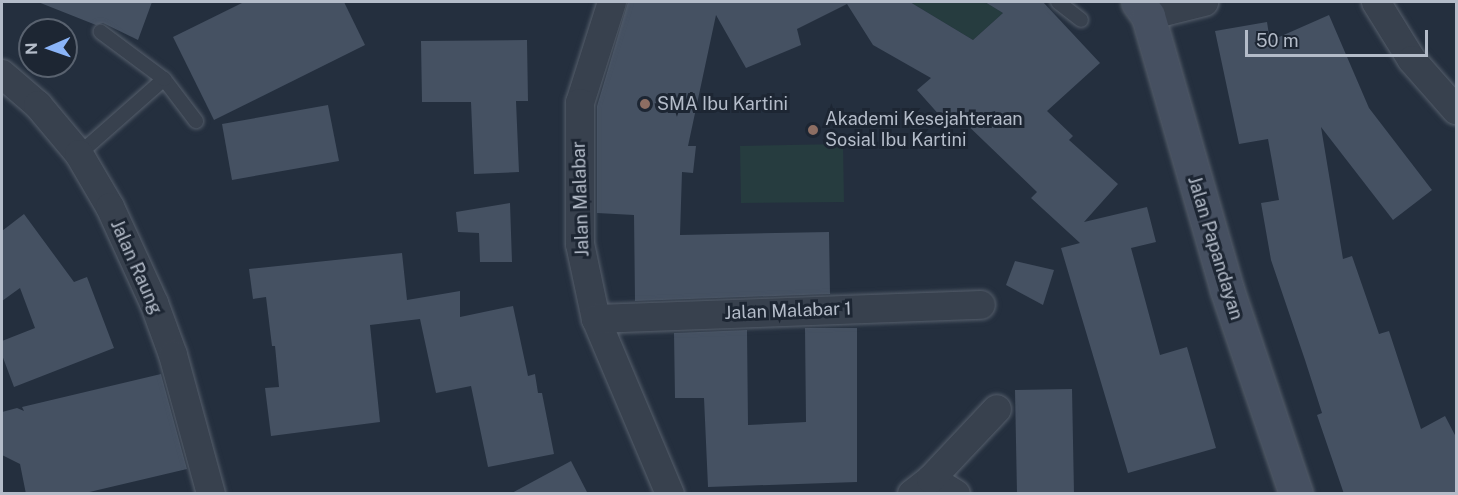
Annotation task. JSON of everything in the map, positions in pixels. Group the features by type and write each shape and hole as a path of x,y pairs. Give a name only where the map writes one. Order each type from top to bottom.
{"main road":[{"name":"Jalan Papandayan","path":"1143,9 1227,290 1296,494"}],"street":[{"name":"Jalan Malabar","path":"612,2 580,103 577,150 580,244 596,319 670,494"},
{"path":"1143,9 1204,2"},
{"path":"1376,2 1412,60 1434,89 1456,110"},
{"name":"Jalan Raung","path":"2,74 38,105 79,154 110,207 154,303 186,396 211,494"},
{"name":"Jalan Malabar 1","path":"596,319 981,304"},
{"path":"921,486 997,408"},
{"path":"921,486 956,494"}],"lane":[{"path":"1058,2 1081,20"},
{"path":"101,32 164,79 196,121"},
{"path":"79,154 164,79"}],"green space":[{"path":"910,2 985,2 1003,13 973,40"},
{"path":"843,144 844,202 741,203 740,146"}],"building":[{"path":"38,2 152,2 138,40 103,23 96,25"},
{"path":"244,2 344,2 365,45 214,120 173,37"},
{"path":"628,2 910,2 973,40 1003,13 985,2 1043,2 1100,63 1047,111 1073,136 1069,140 1118,184 1084,222 1147,207 1156,242 1131,248 1160,355 1187,347 1216,448 1128,473 1061,248 1080,243 1031,198 1037,192 960,118 950,127 917,90 931,78 873,45 847,4 797,29 801,45 746,68 716,15 688,146 696,146 693,173 682,172 680,235 829,232 830,294 635,301 634,215 597,213 597,106"},
{"path":"1329,15 1369,108 1432,190 1393,220 1321,127 1343,259 1352,256 1379,334 1389,331 1421,429 1445,416 1456,437 1456,494 1344,494 1317,415 1322,413 1271,260 1261,203 1279,200 1268,139 1239,144 1215,31 1267,22 1270,41"},
{"path":"527,40 528,101 516,101 519,172 474,174 471,102 422,102 421,41"},
{"path":"328,105 339,161 232,180 222,124"},
{"path":"510,203 512,262 480,262 479,233 458,232 456,212"},
{"path":"24,214 74,282 87,277 114,348 14,387 2,355 2,341 35,328 20,288 2,301 2,231"},
{"path":"402,253 407,300 460,291 460,317 513,306 528,376 535,374 538,393 542,393 554,454 488,467 471,386 436,393 420,319 370,325 380,422 271,436 265,388 279,387 275,346 272,346 266,297 253,299 249,269"},
{"path":"1015,261 1054,270 1043,305 1006,285"},
{"path":"805,328 857,328 857,482 708,487 704,398 675,398 674,333 747,330 748,425 806,422"},
{"path":"161,374 187,469 81,494 26,494 20,464 2,455 2,412 17,408 24,411 22,407"},
{"path":"1072,389 1074,494 1017,494 1015,390"},
{"path":"571,461 588,494 510,494"}],"place":[{"name":"SMA Ibu Kartini","path":"645,104"},
{"name":"Akademi Kesejahteraan Sosial Ibu Kartini","path":"813,130"}]}
